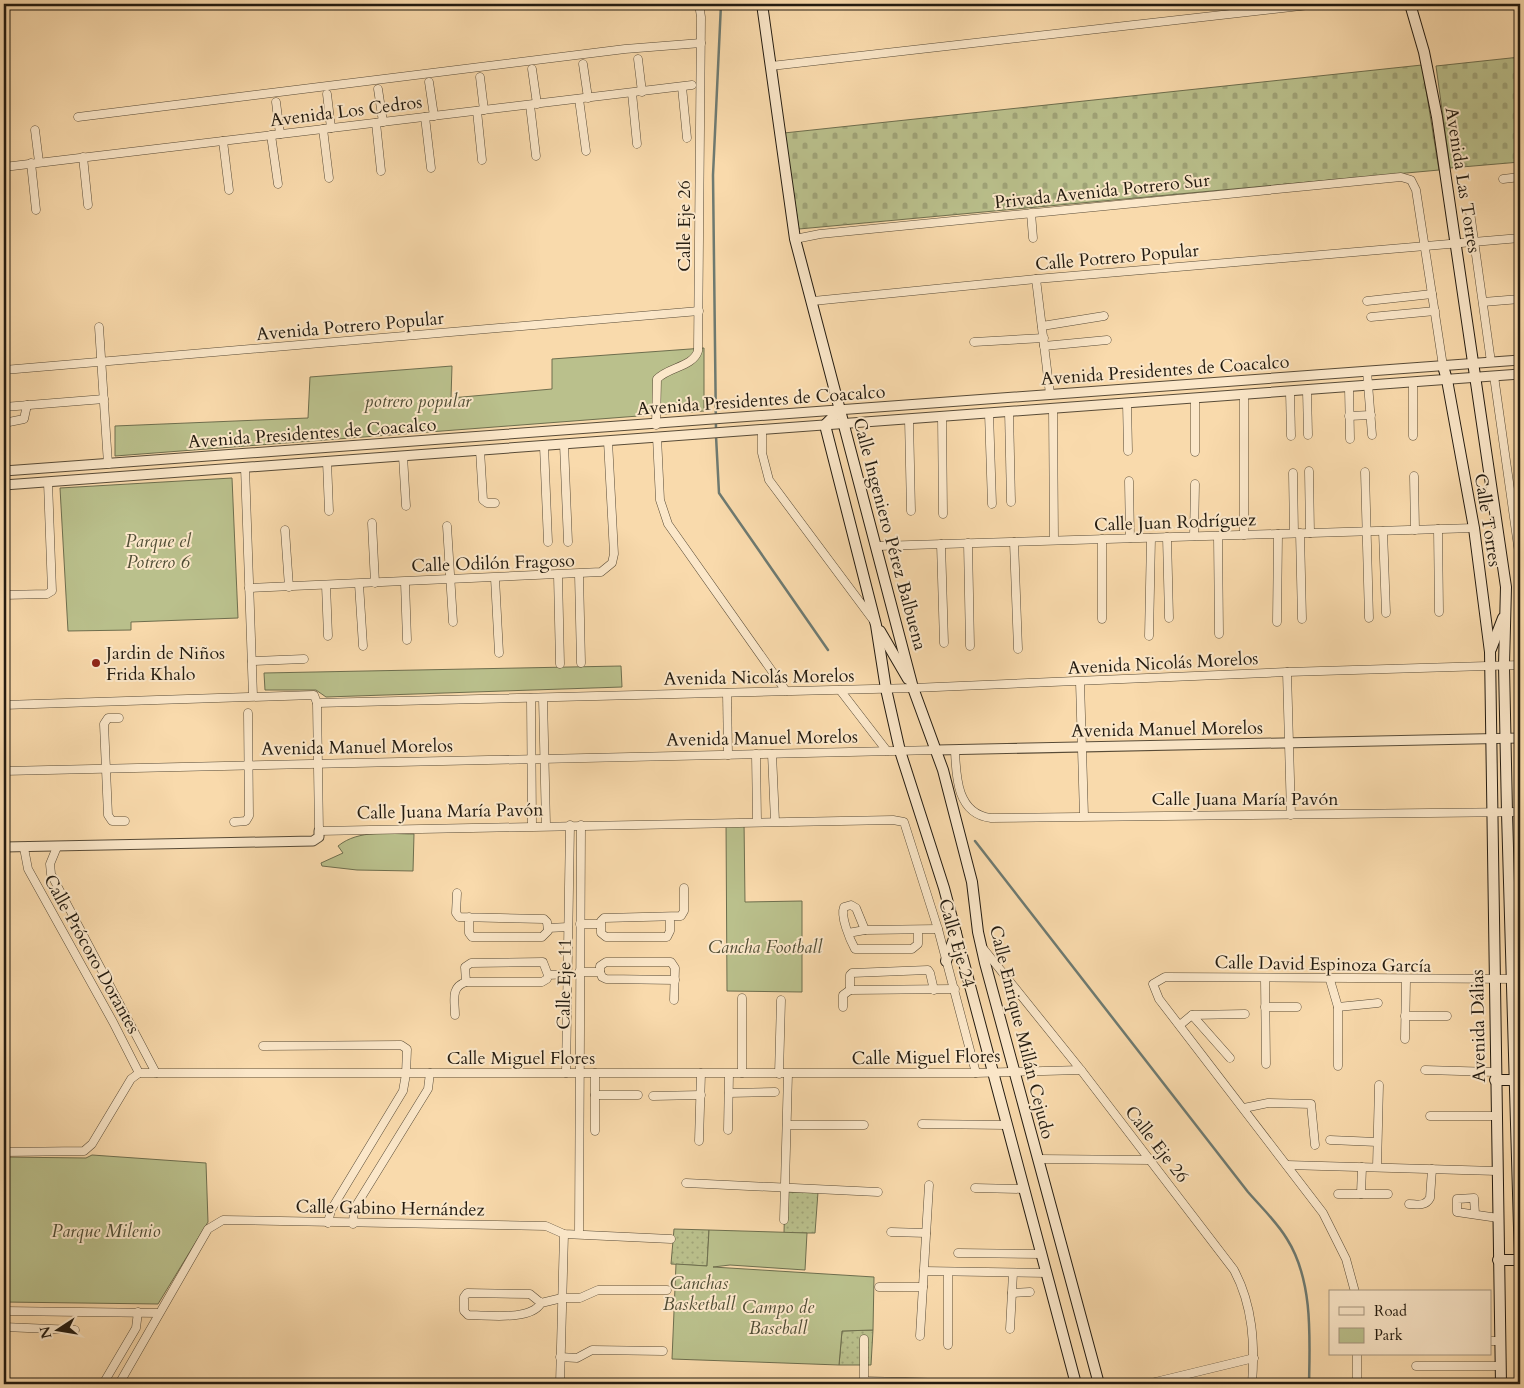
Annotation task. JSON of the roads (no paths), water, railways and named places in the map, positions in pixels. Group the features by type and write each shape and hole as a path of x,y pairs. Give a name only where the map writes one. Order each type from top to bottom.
{"main road":[{"path":"762,4 796,239 840,410"},
{"name":"Avenida Las Torres","path":"1410,4 1424,52 1436,108 1506,587 1506,610"},
{"name":"Calle Torres","path":"1443,366 1448,380 1474,528 1490,652 1490,666"},
{"name":"Calle Ingeniero Pérez Balbuena","path":"886,689 876,624 825,425 840,410 878,546 914,688"},
{"path":"1490,652 1506,610"},
{"name":"Avenida Dálias","path":"1506,610 1504,665 1507,813 1516,979 1520,1261"},
{"path":"876,624 914,688"},
{"name":"Avenida Dálias","path":"1490,666 1498,1218 1495,1341 1501,1366 1501,1384"},
{"name":"Calle Enrique Millán Cejudo","path":"914,688 937,750 972,882 981,946 1099,1384"},
{"name":"Calle Enrique Millán Cejudo","path":"886,689 900,751 956,932 1076,1384"},
{"path":"946,961 956,932"},
{"path":"1495,1076 1517,1088"},
{"path":"1498,1260 1520,1261"}],"street":[{"name":"Calle Eje 26","path":"656,424 657,379 697,356 701,43 699,4"},
{"path":"771,66 1318,4"},
{"name":"Avenida Los Cedros","path":"78,117 616,50 701,43"},
{"path":"638,60 642,92"},
{"path":"583,64 586,151"},
{"path":"532,69 536,156"},
{"path":"480,76 482,160"},
{"path":"429,82 434,116"},
{"name":"Avenida Los Cedros","path":"4,166 692,85"},
{"path":"682,87 687,138"},
{"path":"378,89 381,172"},
{"path":"632,93 637,144"},
{"path":"327,94 331,128"},
{"path":"276,102 280,134"},
{"path":"425,117 432,168"},
{"path":"323,129 330,178"},
{"path":"35,130 36,210"},
{"path":"271,135 278,184"},
{"path":"223,141 229,190"},
{"path":"82,157 88,205"},
{"name":"Privada Avenida Potrero Sur","path":"796,239 820,234 1401,177 1411,180 1416,190 1424,246"},
{"path":"1503,179 1520,177"},
{"path":"1470,212 1491,362"},
{"path":"1031,214 1033,238"},
{"path":"1443,366 1424,246 1520,238"},
{"name":"Calle Potrero Popular","path":"813,301 1036,279 1424,246"},
{"path":"1036,279 1050,394"},
{"path":"1367,301 1432,294"},
{"path":"1483,302 1520,299"},
{"name":"Avenida Potrero Popular","path":"4,370 699,311"},
{"path":"1371,317 1435,311"},
{"path":"1042,326 1104,316"},
{"path":"99,327 108,464"},
{"path":"974,342 1107,340"},
{"name":"Avenida Presidentes de Coacalco","path":"4,471 681,423 1520,360"},
{"path":"1367,371 1372,435"},
{"name":"Avenida Presidentes de Coacalco","path":"4,485 1520,374"},
{"path":"1494,376 1520,560"},
{"path":"1413,382 1413,436"},
{"path":"1173,386 1174,400"},
{"path":"1348,387 1350,439"},
{"path":"1307,390 1308,435"},
{"path":"1290,391 1291,436"},
{"path":"1244,395 1244,535"},
{"path":"1195,398 1195,452"},
{"path":"4,407 104,399"},
{"path":"971,400 972,414"},
{"path":"1127,403 1128,451"},
{"path":"4,422 24,419 27,405"},
{"path":"1053,408 1054,540"},
{"path":"1009,412 1011,502"},
{"path":"989,413 992,504"},
{"path":"1349,416 1371,415"},
{"path":"942,416 943,514"},
{"path":"909,419 911,511"},
{"path":"594,429 595,442"},
{"path":"762,429 762,453 769,480 876,624"},
{"path":"658,437 660,500 668,524 786,691"},
{"name":"Calle Odilón Fragoso","path":"249,588 601,572 612,563 614,554 608,441"},
{"path":"564,444 568,542"},
{"path":"352,446 354,459"},
{"path":"544,446 548,542"},
{"path":"480,450 483,500 487,503 495,503"},
{"path":"403,456 406,506"},
{"path":"156,460 157,474"},
{"path":"327,461 329,511"},
{"path":"245,467 253,696"},
{"path":"1309,471 1310,533"},
{"path":"1293,472 1302,619"},
{"path":"1365,472 1369,618"},
{"path":"1414,476 1415,530"},
{"path":"1128,481 1130,538"},
{"path":"4,595 51,592 53,588 48,482"},
{"path":"1194,536 1195,484"},
{"path":"372,523 375,583"},
{"path":"447,526 453,622"},
{"name":"Calle Juan Rodríguez","path":"878,546 1474,528"},
{"path":"1438,529 1440,612"},
{"path":"285,530 288,587"},
{"path":"1383,531 1386,613"},
{"path":"1277,622 1278,534"},
{"path":"1218,536 1219,634"},
{"path":"1168,537 1169,618"},
{"path":"1149,636 1151,538"},
{"path":"1102,539 1102,620"},
{"path":"1014,542 1018,649"},
{"path":"968,543 970,646"},
{"path":"941,544 944,644"},
{"path":"579,574 581,662"},
{"path":"558,575 560,664"},
{"path":"495,578 499,653"},
{"path":"404,582 408,640"},
{"path":"359,584 363,646"},
{"path":"326,585 328,636"},
{"path":"252,661 304,659"},
{"name":"Avenida Nicolás Morelos","path":"4,705 253,696 313,695 316,697 317,703 886,689 1287,672 1520,665"},
{"path":"1287,672 1291,815"},
{"path":"1080,682 1084,816"},
{"path":"840,690 887,751"},
{"path":"727,693 728,755"},
{"path":"531,698 532,825"},
{"path":"543,698 546,825"},
{"path":"317,703 319,831"},
{"path":"234,822 246,822 249,818 248,713"},
{"path":"119,718 108,718 105,722 108,818 114,821 125,821"},
{"name":"Avenida Manuel Morelos","path":"4,771 1520,738"},
{"name":"Calle Juana María Pavón","path":"955,750 959,789 963,802 972,812 980,817 1520,812"},
{"path":"756,754 757,821"},
{"path":"772,754 775,821"},
{"name":"Calle Juana María Pavón","path":"4,847 313,841 319,837 319,831 532,825 757,821 894,820 904,822"},
{"name":"Calle Eje 24","path":"904,822 938,929 976,1073"},
{"name":"Calle Eje 11","path":"579,1234 581,824"},
{"path":"566,1073 570,825"},
{"name":"Calle Prócoro Dorantes","path":"57,847 50,864 51,874 156,1073"},
{"name":"Calle Prócoro Dorantes","path":"24,848 28,869 113,1022 138,1073"},
{"path":"670,918 670,934 664,937 606,937 601,933 600,924 602,919 606,917 670,918 683,914 684,888"},
{"path":"457,893 457,915 544,919 547,922 548,928 545,937 472,937 468,933 469,917"},
{"path":"865,930 856,908 850,905 842,909 848,933 855,949 912,949 918,944 918,930"},
{"path":"580,924 600,924"},
{"path":"548,928 568,927"},
{"path":"848,933 865,930 938,929"},
{"name":"Calle Eje 26","path":"981,946 1081,1070 1234,1270 1240,1281 1251,1321 1254,1358 1252,1384"},
{"path":"455,1015 455,989 466,982 542,982 547,980 548,975 543,962 471,963 465,967 466,982"},
{"path":"674,1000 675,980 674,966 669,962 606,962 600,966 602,977 606,979 675,980"},
{"path":"850,990 850,975 852,973 928,970 934,990"},
{"path":"579,972 600,972"},
{"path":"548,975 568,974"},
{"name":"Calle David Espinoza García","path":"1180,1025 1159,999 1154,984 1165,977 1330,980 1516,979"},
{"path":"1264,979 1266,1064"},
{"path":"1330,980 1338,1007 1338,1066"},
{"path":"1405,1039 1406,980"},
{"path":"842,1007 843,994 850,990 955,990"},
{"path":"742,998 742,1074"},
{"path":"779,1074 781,1000"},
{"path":"1338,1007 1378,1003"},
{"path":"1265,1007 1296,1007"},
{"path":"1192,1014 1230,1058"},
{"path":"1245,1014 1192,1014 1180,1025 1323,1213 1346,1259 1354,1290"},
{"path":"1406,1016 1447,1016"},
{"path":"263,1046 401,1045 406,1049 406,1074 403,1090 331,1210 328,1223"},
{"name":"Calle Miguel Flores","path":"138,1073 788,1074 976,1073 1081,1070"},
{"path":"1425,1070 1495,1076"},
{"path":"4,1152 84,1151 92,1144 122,1091 138,1073"},
{"path":"353,1224 354,1209 428,1089 430,1073"},
{"path":"595,1073 595,1131"},
{"path":"699,1141 701,1073"},
{"path":"728,1130 730,1074"},
{"path":"784,1220 788,1074"},
{"path":"1377,1167 1379,1085"},
{"path":"729,1093 775,1092"},
{"path":"595,1095 638,1095"},
{"path":"654,1096 701,1095"},
{"path":"1244,1108 1268,1103 1311,1104 1315,1145"},
{"path":"1430,1116 1496,1116"},
{"path":"922,1124 1008,1125"},
{"path":"787,1125 864,1125"},
{"path":"1330,1140 1377,1142"},
{"path":"1038,1159 1150,1160"},
{"path":"1287,1165 1497,1171"},
{"path":"1361,1194 1362,1167"},
{"path":"1408,1204 1425,1204 1428,1202 1430,1198 1432,1169"},
{"path":"686,1184 785,1186 878,1192"},
{"path":"920,1336 929,1185"},
{"path":"976,1188 1024,1189"},
{"path":"1338,1194 1388,1194"},
{"path":"1475,1214 1498,1218"},
{"name":"Calle Gabino Hernández","path":"158,1313 208,1229 215,1223 227,1220 353,1224 546,1226 564,1234 671,1239"},
{"path":"891,1232 926,1232"},
{"path":"560,1384 564,1234"},
{"path":"958,1253 1042,1254"},
{"path":"924,1271 1047,1273"},
{"path":"948,1272 948,1345"},
{"path":"1010,1329 1013,1273"},
{"path":"879,1287 923,1287"},
{"path":"541,1303 530,1294 467,1293 464,1297 464,1311 468,1315 528,1314 537,1309 541,1303 562,1298 580,1298 598,1290 667,1290"},
{"path":"1012,1293 1030,1292"},
{"path":"4,1310 158,1313 119,1384"},
{"path":"103,1384 136,1328 138,1312"},
{"path":"4,1327 75,1330"},
{"path":"864,1339 864,1382 949,1382"},
{"path":"560,1357 577,1358 592,1350 663,1351"},
{"path":"1357,1356 1357,1384"},
{"path":"1147,1384 1254,1358"},
{"path":"1416,1366 1501,1366"}],"waterway":[{"path":"716,430 713,175 721,4"},
{"path":"716,436 719,493 828,650"},
{"path":"975,841 1248,1192 1287,1239 1302,1272 1306,1291 1310,1347 1309,1384"}],"place":[{"name":"Jardin de Niños Frida Khalo","path":"96,663"}],"park label":[{"name":"potrero popular","path":"418,401"},
{"name":"Parque el Potrero 6","path":"158,551"},
{"name":"Cancha Football","path":"765,947"},
{"name":"Parque Milenio","path":"106,1231"},
{"name":"Canchas Basketball","path":"699,1294"},
{"name":"Campo de Baseball","path":"778,1317"}]}
